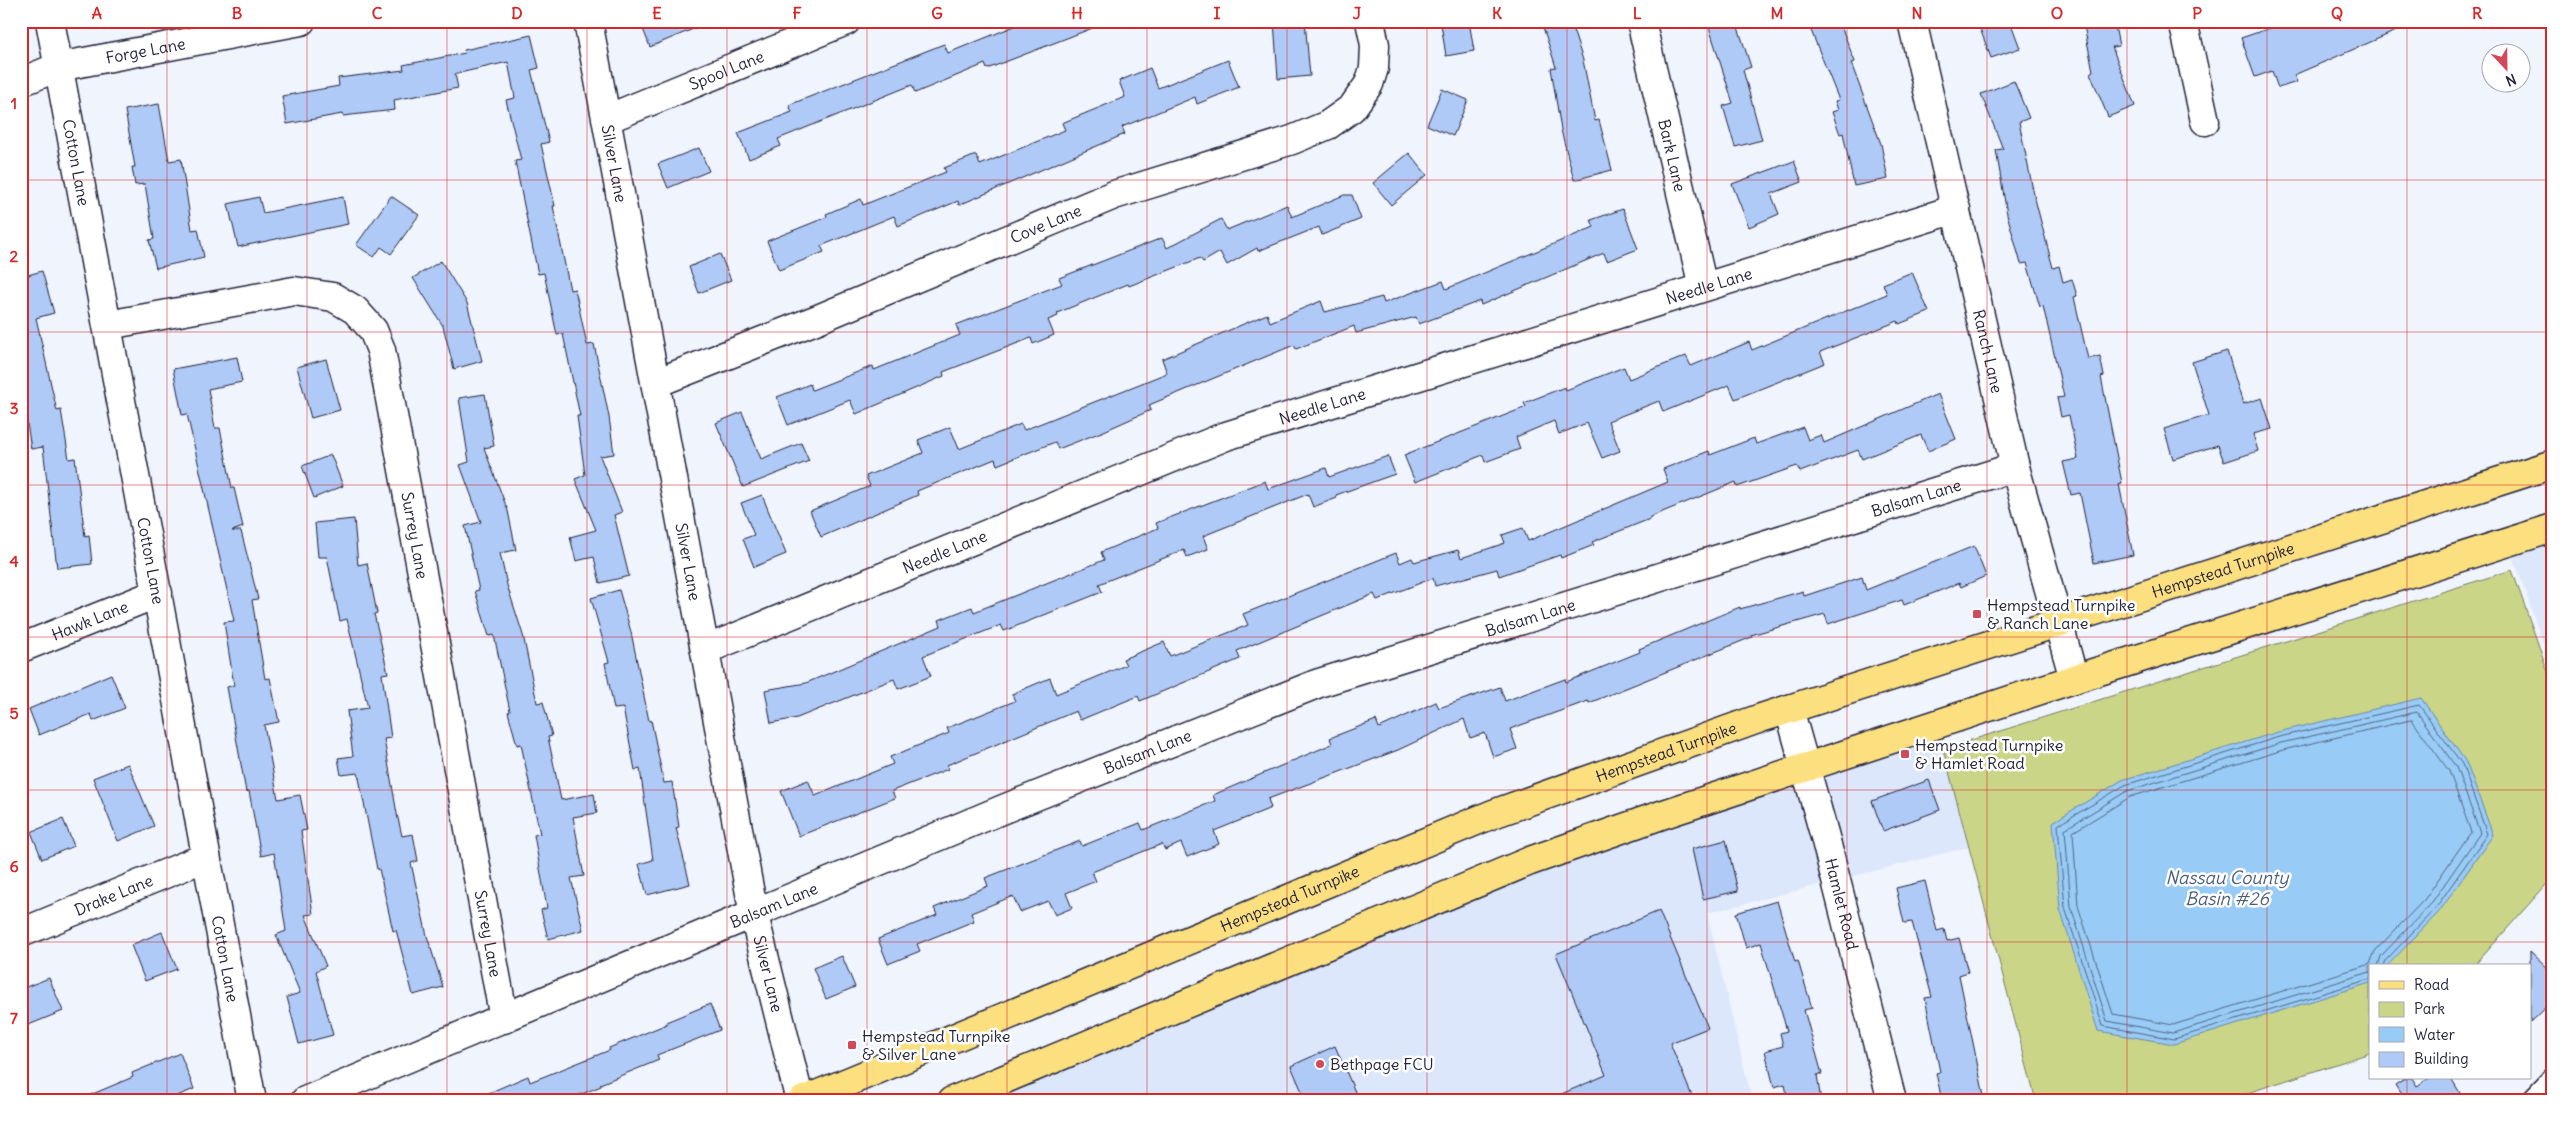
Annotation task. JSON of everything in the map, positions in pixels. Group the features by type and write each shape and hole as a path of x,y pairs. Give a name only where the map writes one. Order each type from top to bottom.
{"main road":[{"name":"Hempstead Turnpike","path":"801,1101 1493,814 1789,709 2553,464"},
{"path":"952,1101 1530,862 1664,814 2074,680 2553,528"}],"street":[{"name":"Cotton Lane","path":"50,21 252,1101"},
{"name":"Forge Lane","path":"21,82 58,67 301,21"},
{"name":"Silver Lane","path":"588,21 754,915 801,1101"},
{"name":"Spool Lane","path":"607,119 846,21"},
{"name":"Cove Lane","path":"656,384 818,319 1114,195 1292,140 1328,125 1352,108 1369,84 1374,68 1375,45 1370,21"},
{"name":"Bark Lane","path":"1641,21 1703,287"},
{"name":"Ranch Lane","path":"1912,21 2014,467 2074,680"},
{"path":"2183,21 2205,121"},
{"name":"Needle Lane","path":"705,650 1226,436 1956,209"},
{"name":"Surrey Lane","path":"108,325 294,291 333,297 355,310 373,330 381,350 504,1019"},
{"name":"Balsam Lane","path":"305,1101 754,915 1015,804 1319,683 2014,467"},
{"name":"Hawk Lane","path":"21,648 158,593"},
{"name":"Hamlet Road","path":"1789,709 1892,1101"},
{"name":"Drake Lane","path":"21,933 206,857"},
{"path":"2536,1101 2553,1082"}],"shaded area":[{"path":"2553,541 2553,673 2513,555"},
{"path":"1939,730 1969,847 1707,913 1752,1101 964,1101 1664,814"}],"green space":[{"path":"2512,570 2553,686 2553,877 2476,964 2369,964 2369,1053 2223,1101 2036,1101 1943,749"}],"water":[{"name":"Nassau County Basin #26","path":"2421,698 2466,762 2493,835 2439,912 2389,964 2369,964 2369,983 2174,1044 2098,1031 2060,909 2053,822 2122,780 2278,732"}],"building":[{"path":"640,21 710,21 710,22 650,47"},
{"path":"1027,21 1108,22 987,69 985,64 915,93 912,85 778,139 781,146 749,159 738,133 792,112 789,105 944,44 948,53"},
{"path":"1274,21 1305,21 1310,76 1278,79"},
{"path":"1469,21 1474,51 1446,56 1441,24"},
{"path":"1541,21 1570,21 1583,60 1595,121 1599,120 1612,170 1574,180 1561,130 1551,68 1556,67"},
{"path":"1707,21 1736,21 1751,67 1743,70 1762,140 1735,147 1723,106 1733,103"},
{"path":"1827,21 1839,21 1855,62 1851,63 1881,144 1888,179 1854,186 1843,133 1840,134 1832,112 1838,110 1835,101 1839,100 1810,28"},
{"path":"1993,21 2010,21 2020,48 1991,58 1979,26"},
{"path":"2083,21 2114,21 2119,46 2112,47 2135,106 2108,117 2090,73 2093,71"},
{"path":"2291,21 2417,22 2294,75 2297,82 2278,88 2272,71 2255,77 2241,38"},
{"path":"531,35 539,68 531,70 549,142 541,144 555,206 553,206 570,290 575,289 587,345 594,344 609,417 614,454 600,456 622,512 614,515 629,576 600,583 594,557 576,561 570,537 596,530 575,479 585,475 577,416 580,416 563,334 557,335 544,273 538,274 515,161 521,160 506,100 515,98 508,62 455,74 458,88 394,100 395,110 343,116 342,114 287,124 282,96 339,86 338,78 404,70 403,65 465,53 464,50"},
{"path":"1228,60 1239,87 1197,104 1195,97 1122,127 1125,134 959,205 958,201 898,226 894,216 821,246 824,252 779,270 767,241 827,217 826,214 861,199 863,205 946,172 944,168 976,155 980,165 1065,130 1062,123 1125,97 1119,81 1150,68 1158,88"},
{"path":"2014,81 2029,118 2019,122 2034,195 2053,268 2059,266 2063,282 2072,279 2077,296 2074,297 2088,359 2100,356 2104,376 2101,377 2122,483 2119,484 2133,555 2094,563 2080,493 2071,495 2063,462 2078,459 2069,415 2061,417 2057,398 2064,397 2043,306 2040,307 2027,263 2021,264 2007,214 1996,150 2003,149 1981,94"},
{"path":"1442,89 1468,100 1453,136 1427,125"},
{"path":"159,104 169,161 181,159 192,230 198,229 204,257 156,268 149,240 154,239 145,184 135,185 132,167 135,167 125,110"},
{"path":"699,148 709,171 668,188 658,164"},
{"path":"1409,153 1427,175 1391,205 1373,183"},
{"path":"1794,161 1802,182 1771,194 1779,214 1749,227 1732,184"},
{"path":"1344,195 1352,195 1361,219 1322,235 1319,227 1258,251 1257,248 1227,265 1220,252 1203,262 1200,258 1129,286 1128,284 1057,313 1058,316 1048,320 1054,335 1033,344 1031,338 943,372 944,376 856,414 850,400 788,425 777,397 810,384 812,390 873,366 874,370 960,335 956,325 1062,284 1059,278 1162,238 1167,248 1221,219 1227,230 1287,205 1292,217"},
{"path":"391,196 419,215 391,254 381,247 374,257 356,245"},
{"path":"259,197 263,213 343,197 348,224 238,247 228,204"},
{"path":"1623,209 1638,249 1607,261 1604,253 1481,305 1480,301 1419,324 1416,317 1356,333 1354,326 1296,349 1294,345 1149,405 1151,410 1104,431 1058,449 1055,442 997,465 995,459 917,491 918,495 821,537 810,511 870,486 866,476 923,453 918,440 950,427 959,449 1021,424 1024,430 1167,373 1162,359 1267,314 1270,322 1321,301 1325,312 1382,297 1384,303 1443,281 1446,289 1594,227 1591,220"},
{"path":"720,254 731,280 699,293 689,267"},
{"path":"441,261 467,303 482,361 454,369 443,326 413,278"},
{"path":"42,271 54,313 36,318 57,411 61,410 69,459 75,458 85,536 89,535 92,564 57,568 43,447 31,449 21,384 21,277"},
{"path":"1912,272 1929,312 1899,324 1898,321 1820,352 1825,363 1735,399 1729,385 1663,412 1659,401 1608,421 1620,451 1602,458 1587,423 1559,434 1554,421 1516,437 1520,449 1485,462 1483,455 1415,482 1404,455 1526,407 1524,403 1565,387 1566,390 1624,367 1629,379 1686,356 1691,366 1749,342 1752,350 1887,294 1883,284"},
{"path":"2227,351 2243,404 2262,398 2272,429 2253,434 2258,451 2224,462 2218,445 2173,459 2164,429 2209,415 2192,362"},
{"path":"237,357 242,382 208,389 215,428 220,428 232,488 234,488 243,527 232,531 241,531 258,599 252,600 265,679 270,678 279,722 264,725 278,799 300,795 307,830 301,831 313,914 305,915 326,966 316,971 333,1035 299,1044 287,997 300,993 276,935 286,931 274,853 261,856 249,791 246,792 227,687 234,685 224,622 234,621 187,414 182,415 173,369"},
{"path":"326,359 340,410 311,418 297,367"},
{"path":"485,394 494,446 484,448 508,511 516,550 500,553 507,585 523,635 537,703 543,702 552,736 548,737 561,800 594,794 597,813 573,817 584,876 571,878 583,930 548,939 541,910 547,908 534,835 540,834 521,744 517,745 508,712 510,711 494,635 489,636 475,591 479,590 465,526 481,522 460,465 469,462 459,398"},
{"path":"1938,394 1956,439 1928,451 1921,435 1862,459 1858,450 1800,472 1797,466 1737,487 1736,482 1592,542 1594,545 1561,558 1560,555 1499,576 1497,569 1435,586 1433,578 1377,600 1374,594 1237,651 1240,659 1140,701 1138,696 1080,720 1076,711 947,765 948,769 892,791 895,798 799,836 781,791 808,780 815,796 893,764 890,757 949,733 947,728 1015,701 1012,694 1050,678 1056,694 1126,665 1123,659 1164,642 1170,656 1248,625 1243,614 1396,553 1400,563 1412,558 1414,562 1458,550 1461,558 1505,543 1502,535 1523,528 1528,541 1668,482 1663,469 1709,451 1710,455 1754,438 1756,444 1803,427 1808,440 1821,435 1824,443"},
{"path":"742,412 761,459 801,443 809,461 743,487 716,423"},
{"path":"331,455 343,486 314,498 302,466"},
{"path":"1388,456 1395,474 1336,495 1337,498 1313,507 1308,494 1203,536 1208,549 1187,557 1184,550 1099,584 1102,592 1004,631 1001,625 923,656 931,676 898,689 894,679 797,718 771,723 765,690 806,683 941,626 939,620 972,607 974,612 1104,560 1101,552 1158,528 1156,523 1265,481 1268,489 1326,468 1329,477"},
{"path":"762,495 786,554 754,567 743,539 754,535 741,503"},
{"path":"354,519 358,565 367,563 377,613 374,614 388,673 382,674 391,738 384,739 397,814 402,836 413,834 418,861 411,863 427,936 443,987 413,995 396,930 393,931 379,869 377,869 358,773 341,775 338,758 353,756 347,711 368,708 347,619 340,621 327,557 318,557 315,523"},
{"path":"1974,546 1986,576 1961,587 1959,583 1904,605 1902,600 1828,624 1825,614 1751,635 1752,637 1589,703 1588,701 1510,729 1517,749 1493,757 1485,733 1470,738 1464,719 1398,750 1268,799 1271,808 1214,831 1219,844 1187,857 1181,843 1165,850 1162,844 1092,872 1096,881 1066,893 1072,908 1055,915 1048,901 1020,912 1013,896 971,913 974,921 917,944 920,951 888,964 878,939 937,915 934,908 988,886 985,878 1080,841 1082,846 1140,823 1143,830 1215,801 1213,795 1332,744 1330,738 1376,720 1379,728 1436,702 1439,708 1500,687 1505,701 1565,679 1566,682 1640,652 1639,649 1740,607 1740,609 1803,591 1804,596 1862,577 1866,590"},
{"path":"619,590 631,632 664,783 672,782 679,827 676,828 690,884 647,895 639,864 653,860 640,769 635,770 623,708 614,709 605,663 609,662 591,598"},
{"path":"111,674 125,708 93,721 91,714 39,735 29,709"},
{"path":"128,764 154,826 118,841 93,778"},
{"path":"1929,780 1940,810 1883,831 1872,801"},
{"path":"63,819 74,846 42,859 31,832"},
{"path":"1726,840 1738,891 1703,899 1692,849"},
{"path":"1925,881 1937,931 1944,929 1947,941 1959,938 1968,972 1959,975 1985,1101 1942,1101 1936,1073 1940,1072 1925,998 1932,997 1912,922 1904,923 1896,888"},
{"path":"1777,901 1795,962 1798,961 1812,1008 1804,1010 1822,1074 1817,1075 1821,1101 1788,1101 1785,1084 1774,1087 1765,1051 1783,1046 1780,1033 1787,1031 1761,943 1746,948 1736,913"},
{"path":"1659,911 1708,1028 1670,1043 1694,1101 1545,1101 1606,1075 1556,954"},
{"path":"162,932 177,969 145,981 131,945"},
{"path":"2530,951 2553,973 2553,1000 2532,1020 2532,964 2530,964"},
{"path":"842,956 855,987 826,999 813,968"},
{"path":"49,978 63,1011 21,1028 21,989"},
{"path":"710,1004 720,1030 657,1055 659,1060 600,1084 601,1086 565,1101 470,1101 528,1076 530,1082 610,1050 609,1048"},
{"path":"1335,1046 1359,1101 1306,1101 1291,1066"},
{"path":"180,1053 194,1089 165,1101 76,1101 133,1077 132,1073"},
{"path":"2403,1080 2413,1080 2417,1086 2426,1080 2452,1080 2460,1093 2449,1101 2394,1101 2402,1096 2395,1085"}],"place":[{"name":"Hempstead Turnpike & Ranch Lane","path":"1977,614"},
{"name":"Hempstead Turnpike & Hamlet Road","path":"1905,754"},
{"name":"Hempstead Turnpike & Silver Lane","path":"852,1045"},
{"name":"Bethpage FCU","path":"1320,1064"}]}
